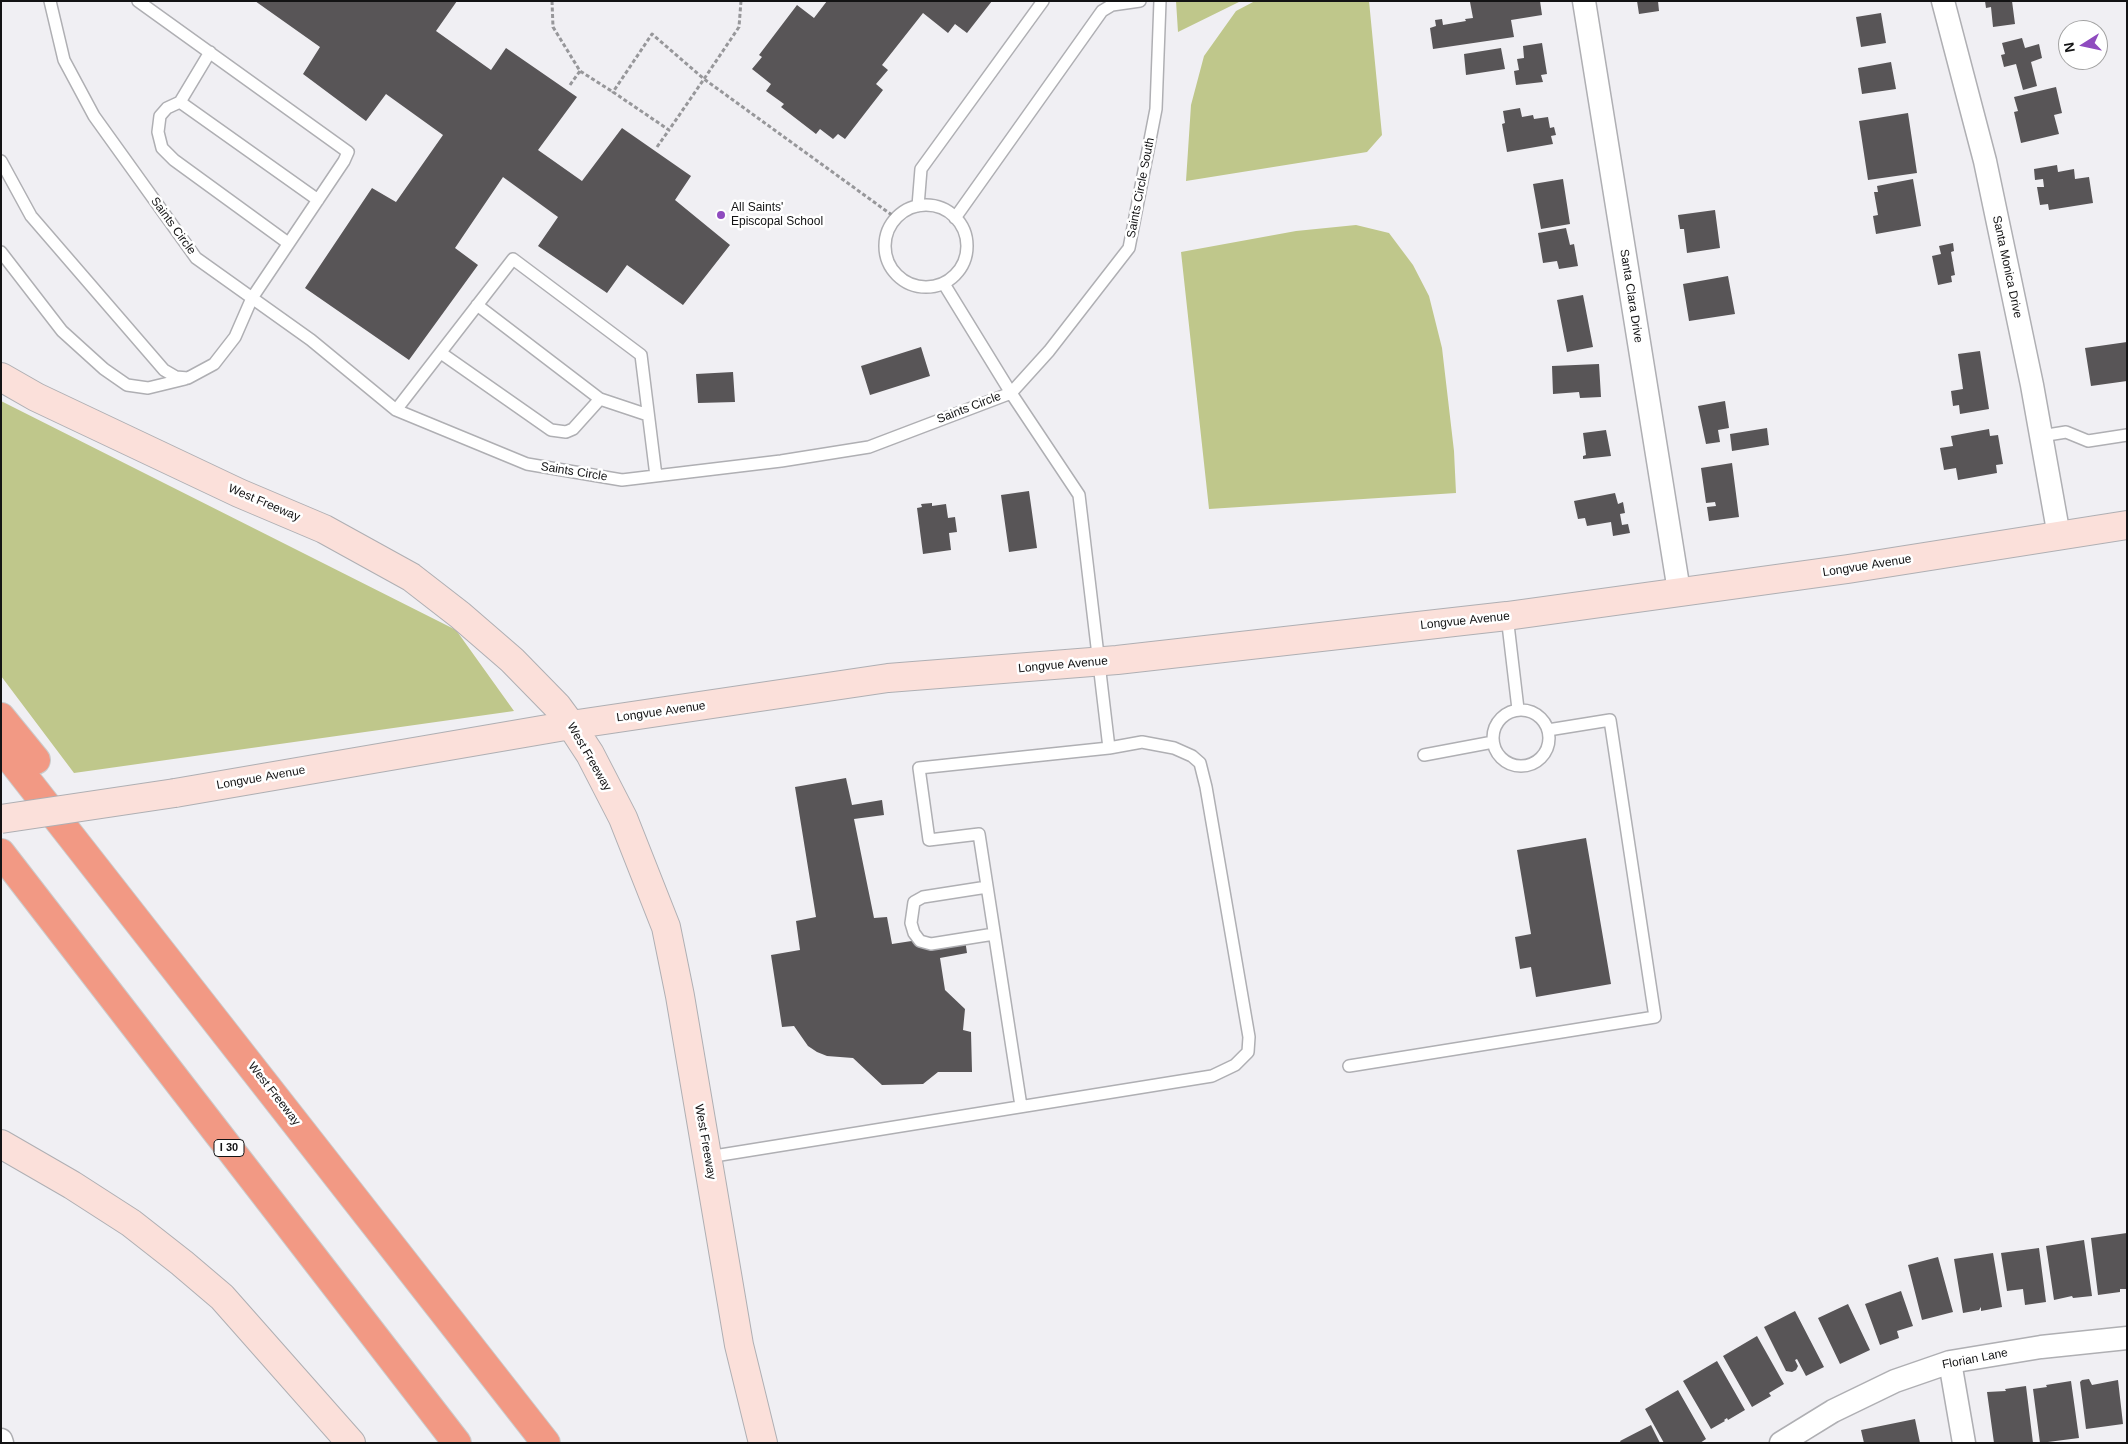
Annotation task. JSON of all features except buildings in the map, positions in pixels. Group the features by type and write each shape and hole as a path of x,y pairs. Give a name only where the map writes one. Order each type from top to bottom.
{"highway":[{"path":"1,717 121,869 143,926"},
{"name":"West Freeway","path":"1,747 546,1443"},
{"name":"I 30","path":"1,853 457,1443"}],"main road":[{"name":"West Freeway","path":"1,377 36,397 230,488 324,529 411,577 460,615 512,660 557,706 572,725 590,754 623,818 666,927 680,996 739,1345 763,1443"},
{"name":"Longvue Avenue","path":"1,819 175,793 572,725 888,678 1098,662 1507,616 1848,569 2127,524"},
{"path":"1,1144 72,1185 131,1223 222,1297 350,1443"}],"street":[{"name":"Santa Clara Drive","path":"1584,1 1679,591"},
{"name":"Santa Monica Drive","path":"1943,1 1985,161 2041,436 2059,536"},
{"name":"Florian Lane","path":"1781,1443 1842,1407 1895,1382 1950,1362 2041,1347 2127,1338"},
{"path":"1950,1362 1964,1443"}],"lane":[{"name":"Saints Circle","path":"50,1 64,60 94,116 196,258 311,340 396,410 528,464 622,480 781,460 869,447 1011,393 1079,495 1109,748"},
{"path":"1,252 62,331 104,369 127,385 148,388 214,364 235,337 252,298 348,156 346,148 138,1"},
{"path":"918,206 921,169 1043,1"},
{"path":"956,218 1102,11 1112,5 1140,1"},
{"name":"Saints Circle South","path":"1011,393 1049,351 1130,248 1156,109 1160,1"},
{"path":"210,52 180,102 166,108 160,116 158,132 162,148 174,160 288,243"},
{"path":"180,102 318,200"},
{"path":"1,161 31,216 164,370 182,377"},
{"path":"918,206 933,206 947,210 956,218 965,234 967,249 964,263 956,275 944,284 928,288 912,285 898,277 888,264 885,248 887,232 896,218 906,210 918,206"},
{"path":"396,410 513,259 641,355 656,476"},
{"path":"944,284 1011,393"},
{"path":"477,305 600,399 648,415"},
{"path":"440,353 551,430 566,432 573,429 600,399"},
{"path":"2041,436 2066,432 2088,441 2127,435"},
{"path":"1507,616 1518,709"},
{"path":"1518,709 1528,710 1537,714 1544,721 1548,730 1550,739 1548,749 1535,763 1526,766 1507,763 1495,750 1493,733 1501,717 1509,712 1518,709"},
{"path":"1349,1066 1655,1017 1610,720 1548,730"},
{"path":"708,1157 1212,1076 1235,1065 1248,1052 1249,1037 1207,794 1200,764 1192,756 1174,748 1142,742 1109,748 919,768 929,840 979,834 1021,1106"},
{"path":"1424,755 1493,742"},
{"path":"988,887 923,897 914,902 911,923 914,933 920,941 931,944 994,934"}],"path":[{"path":"552,1 554,26 580,71 669,130"},
{"path":"657,147 739,28 741,1"},
{"path":"613,92 652,34 704,79 896,218"},
{"path":"570,85 580,71"}],"green space":[{"path":"1176,1 1241,1 1178,32"},
{"path":"1255,1 1369,1 1382,135 1367,152 1186,181 1191,105 1204,56 1236,11"},
{"path":"1356,225 1389,233 1413,265 1429,296 1442,348 1454,451 1456,493 1209,509 1181,252 1296,231"},
{"path":"1,401 456,630 514,711 74,773 1,676"}],"place":[{"name":"All Saints' Episcopal School","path":"721,215"}]}
